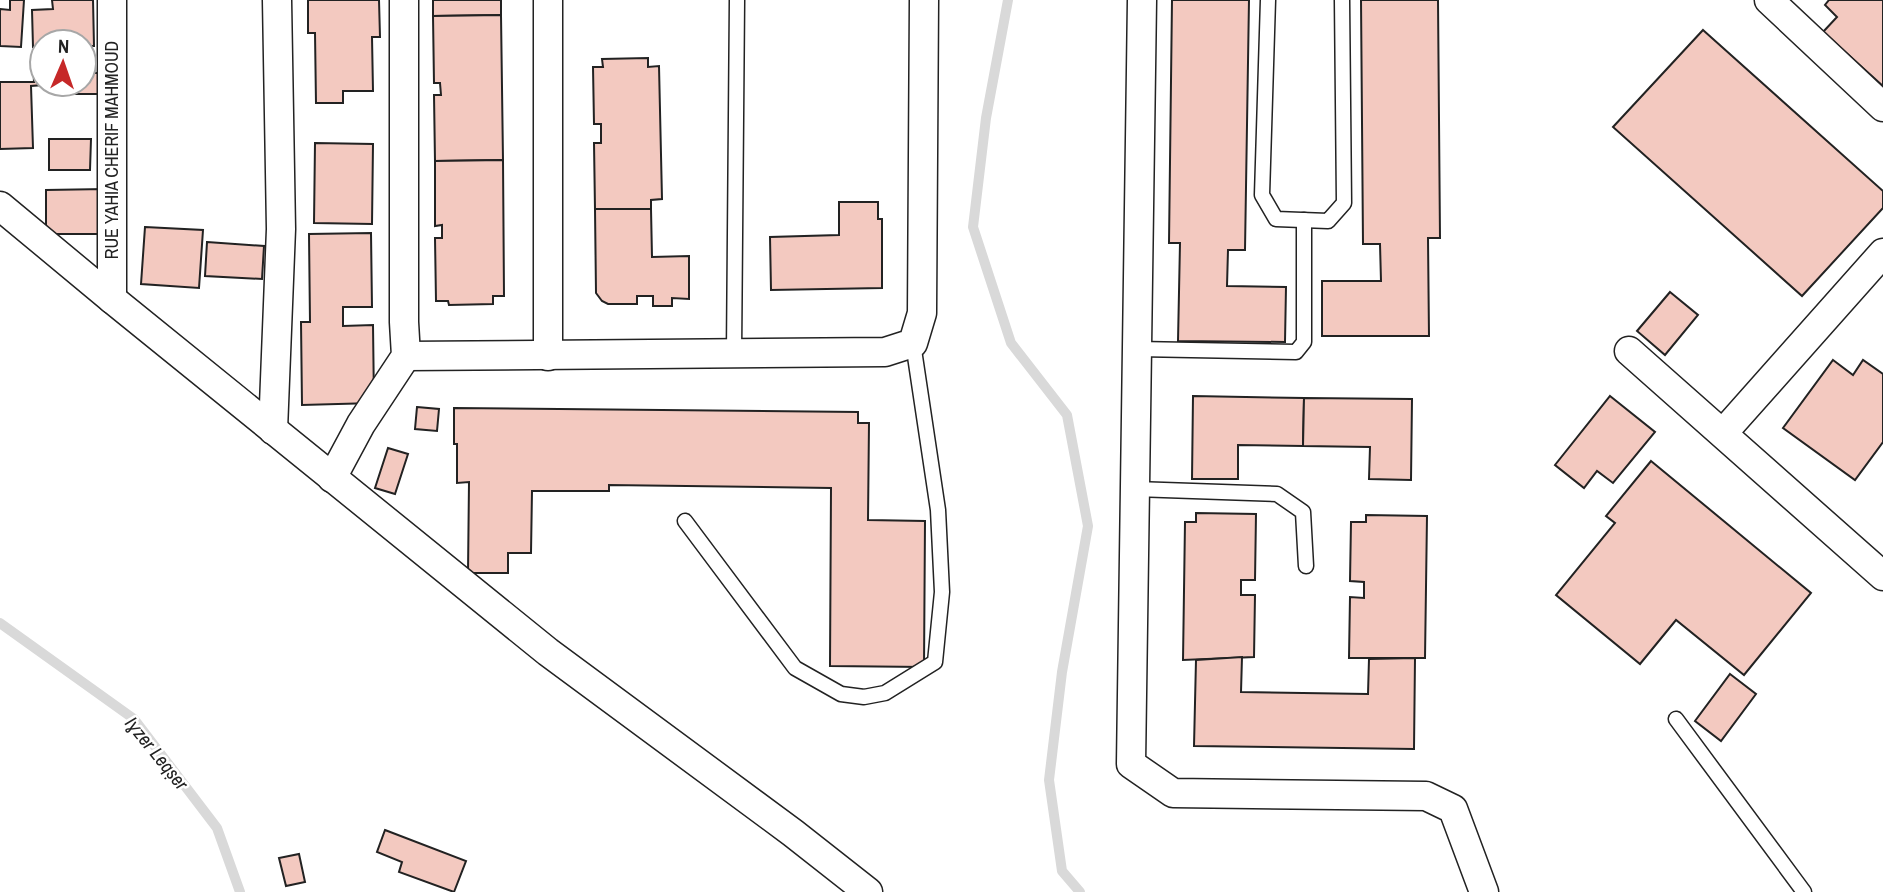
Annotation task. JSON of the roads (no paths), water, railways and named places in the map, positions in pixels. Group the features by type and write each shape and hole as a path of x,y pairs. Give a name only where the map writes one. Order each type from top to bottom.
{"street":[{"name":"RUE YAHIA CHERIF MAHMOUD","path":"112,0 112,299"},
{"path":"273,430 281,229 277,0"},
{"path":"332,478 360,424 406,356 404,0"},
{"path":"548,0 548,356"},
{"path":"406,356 885,352 913,343 922,313 924,0"},
{"path":"1142,0 1131,764 1173,793 1426,796 1453,809 1484,892"},
{"path":"1769,0 1883,107"},
{"path":"0,206 548,652 793,833 868,892"},
{"path":"1723,433 1883,253"},
{"path":"1629,351 1883,576"}],"lane":[{"path":"734,353 737,0"},
{"path":"1268,0 1262,195 1276,219 1328,221 1344,204 1342,0"},
{"path":"1137,349 1296,352 1304,342 1304,220"},
{"path":"685,521 795,668 841,694 864,698 885,693 935,662 942,592 938,510 913,343"},
{"path":"1135,489 1277,494 1303,512 1306,566"},
{"path":"1676,719 1804,892"}],"waterway":[{"path":"1008,0 986,118 973,227 1011,343 1067,415 1088,526 1062,672 1049,780 1062,871 1080,892"},
{"name":"Iɣzer Leqṣer","path":"0,623 134,719 217,828 240,892"}]}
